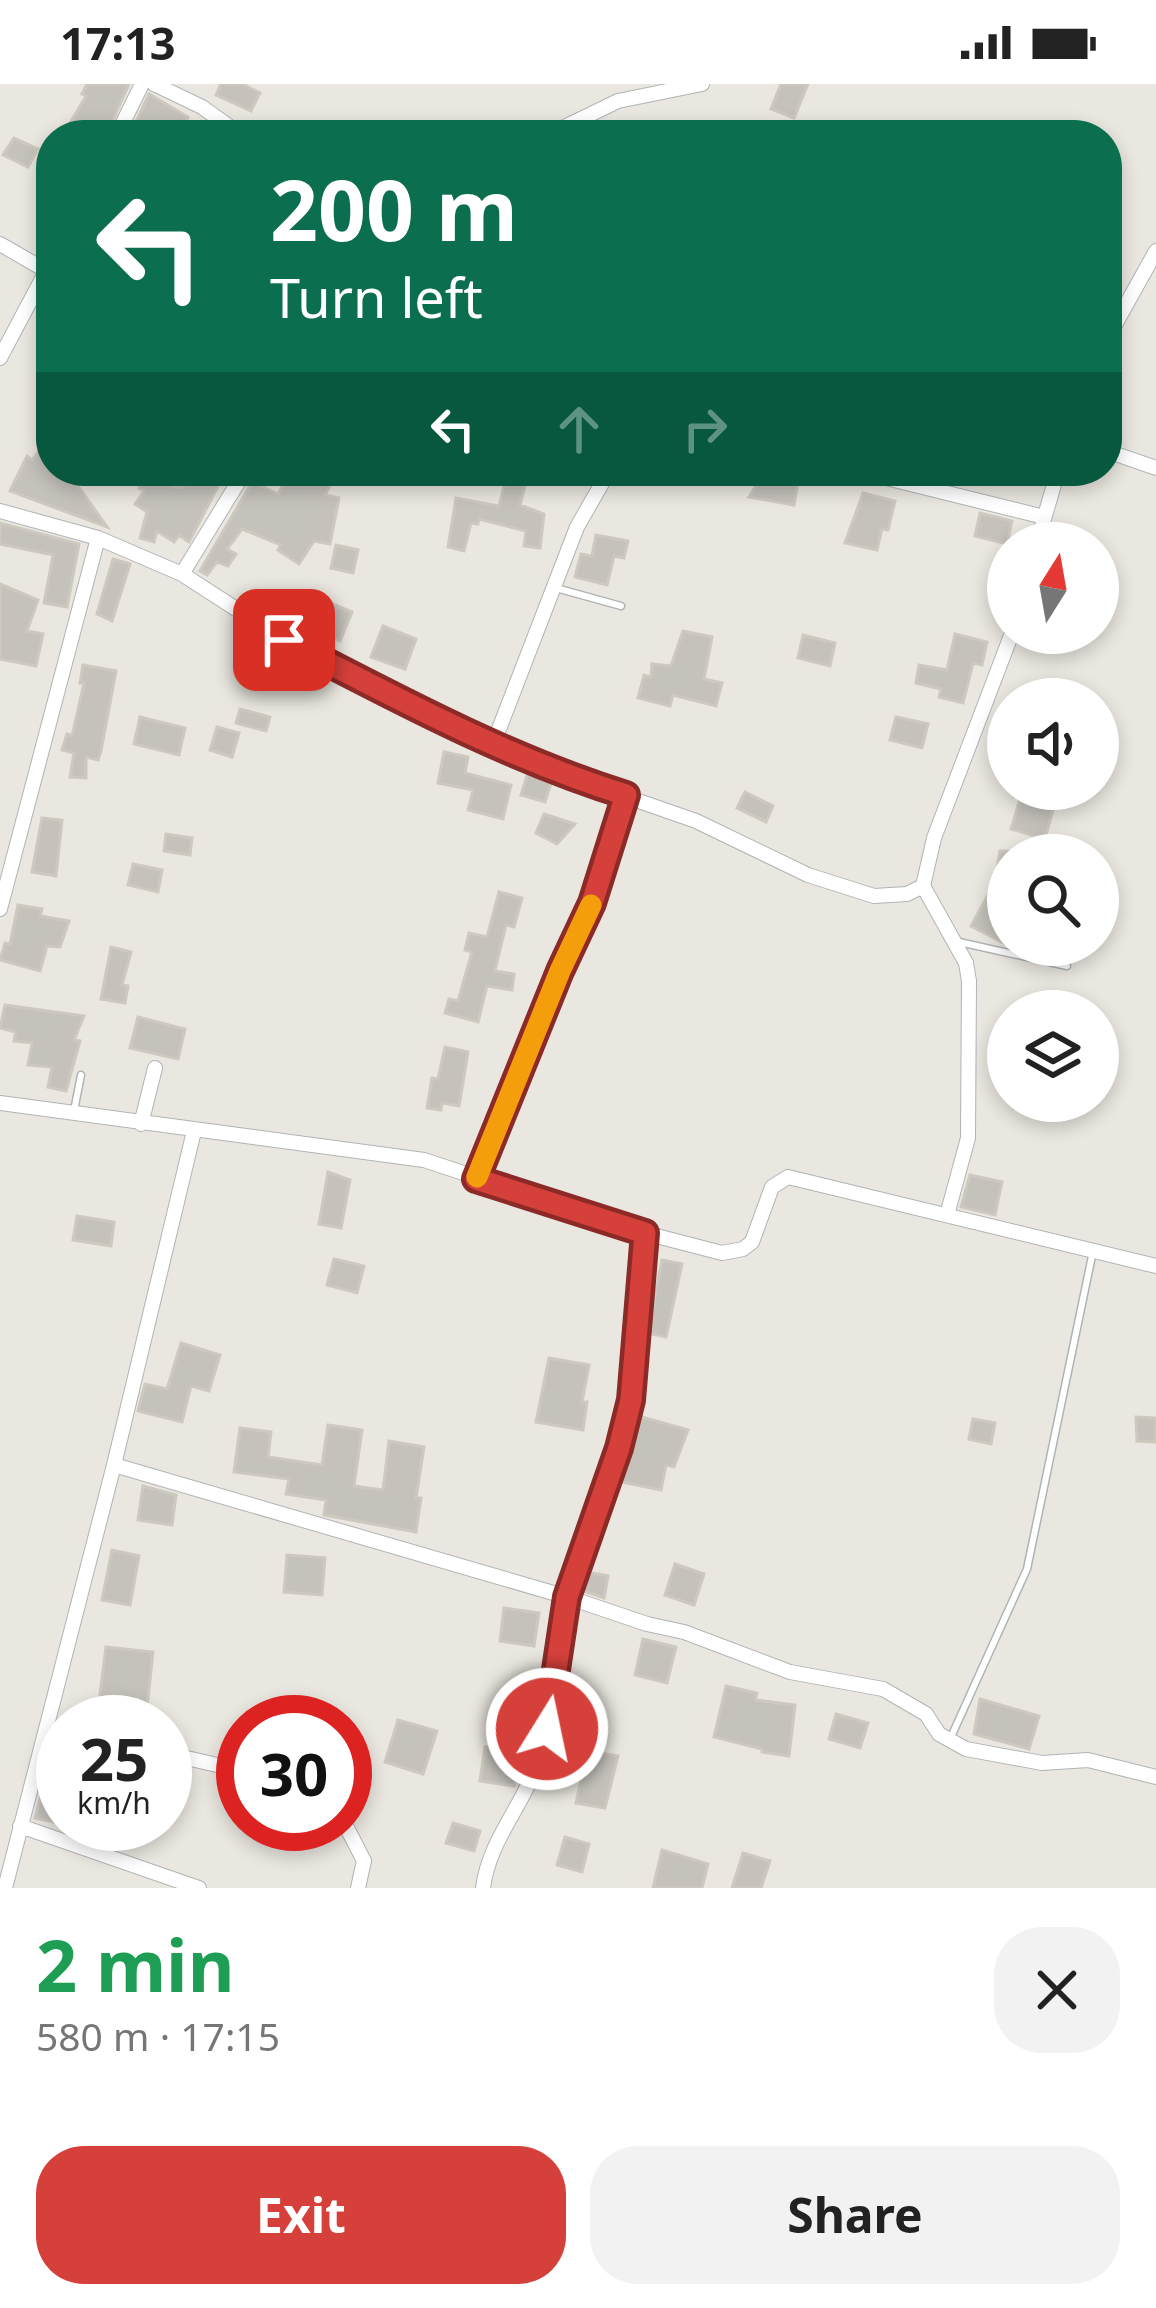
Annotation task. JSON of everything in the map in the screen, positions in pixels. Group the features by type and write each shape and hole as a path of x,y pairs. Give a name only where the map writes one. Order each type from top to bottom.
{"street":[{"path":"124,120 142,84"},
{"path":"154,84 220,120"},
{"path":"579,120 618,101 702,84"},
{"path":"0,244 36,260"},
{"path":"1122,312 1156,251"},
{"path":"0,358 36,289"},
{"path":"1122,456 1156,468"},
{"path":"182,574 236,486"},
{"path":"494,742 552,587 600,486"},
{"path":"919,486 1044,517"},
{"path":"1043,522 1053,486"},
{"path":"0,511 98,538 182,574 284,640 396,698 696,821 808,875 853,892 893,896 923,886"},
{"path":"0,909 98,538"},
{"path":"947,1215 968,1138 969,981 956,942 923,886 934,838 1004,654"},
{"path":"141,1124 155,1068"},
{"path":"0,1103 424,1160 645,1233 722,1253 743,1249 758,1232 772,1187 788,1177 1156,1266"},
{"path":"54,1695 194,1131"},
{"path":"482,1888 493,1847 541,1754 567,1597 631,1400 645,1233"},
{"path":"114,1465 683,1632 790,1672 883,1689 926,1714 939,1734 966,1749 1042,1763 1088,1760 1156,1777"},
{"path":"4,1888 36,1764"},
{"path":"20,1826 200,1888"},
{"path":"358,1888 364,1861 359,1851"}],"lane":[{"path":"552,587 621,606"},
{"path":"476,1179 592,903 626,795"},
{"path":"956,942 987,949"},
{"path":"74,1114 81,1075"},
{"path":"950,1740 1027,1569 1094,1250"}],"building":[{"path":"87,84 129,84 113,120 72,120 86,96 82,94"},
{"path":"221,84 242,84 260,93 251,111 216,95"},
{"path":"781,84 808,84 794,118 771,109"},
{"path":"149,94 188,117 187,120 137,120"},
{"path":"14,138 36,148 28,167 3,155"},
{"path":"36,455 36,486 78,486 107,527 10,491 27,456 32,460"},
{"path":"140,486 218,486 189,542 179,535 174,542 157,531 154,542 140,538 147,512 135,504 144,491"},
{"path":"250,486 278,494 283,486 330,486 325,495 339,498 330,544 314,541 299,564 278,550 281,545 242,529 227,549 236,554 228,566 217,562 207,575 200,571"},
{"path":"504,486 525,486 520,505 544,514 540,548 524,546 526,531 479,519 478,524 471,523 464,551 448,547 456,498 499,506"},
{"path":"756,486 797,486 794,505 749,497"},
{"path":"863,493 895,501 877,550 845,543"},
{"path":"980,513 1012,521 987,522 987,539 975,536"},
{"path":"0,523 79,544 67,607 44,603 53,555 0,544"},
{"path":"596,535 628,541 624,558 614,556 607,585 575,577 581,554 592,556"},
{"path":"336,545 358,550 353,573 331,568"},
{"path":"113,559 130,564 112,621 97,614"},
{"path":"0,584 38,600 27,631 43,634 36,666 0,659"},
{"path":"323,600 352,612 340,641 311,629"},
{"path":"383,626 416,639 405,669 371,657"},
{"path":"683,631 712,637 704,679 722,683 716,706 673,695 670,706 638,698 644,675 651,677 652,664 671,666"},
{"path":"955,634 987,642 982,665 973,663 963,703 939,697 941,689 916,683 919,665 947,670"},
{"path":"803,635 835,643 830,666 798,658"},
{"path":"83,665 116,671 101,751 98,760 86,757 86,778 70,777 74,753 62,750 67,734 72,736 84,683 80,683"},
{"path":"240,709 270,717 266,731 236,723"},
{"path":"140,717 185,728 179,755 134,744"},
{"path":"896,717 928,724 922,748 890,740"},
{"path":"217,727 239,733 232,757 210,750"},
{"path":"444,752 468,757 465,773 511,785 503,819 468,810 473,790 438,783"},
{"path":"529,769 552,780 545,802 521,795"},
{"path":"745,792 773,806 766,822 737,808"},
{"path":"1017,810 1053,810 1046,834 1011,829"},
{"path":"544,814 575,824 557,844 536,833"},
{"path":"42,818 62,820 56,876 32,872"},
{"path":"166,834 192,838 190,855 164,851"},
{"path":"133,864 162,870 158,892 128,885"},
{"path":"499,892 522,898 514,927 506,925 495,971 514,974 512,990 487,986 478,1022 445,1013 449,999 458,1001 472,952 465,950 469,933 487,937"},
{"path":"987,897 987,934 971,926"},
{"path":"18,905 42,909 40,916 69,921 60,947 47,946 40,971 0,960 5,943 10,944"},
{"path":"111,947 131,952 122,985 128,986 125,1003 101,999"},
{"path":"5,1005 84,1016 74,1040 80,1041 66,1091 48,1087 52,1067 28,1065 32,1043 14,1041 16,1032 0,1028"},
{"path":"138,1017 185,1029 178,1059 130,1048"},
{"path":"445,1047 468,1052 459,1106 442,1103 441,1110 427,1108 432,1078 438,1079"},
{"path":"328,1172 350,1180 341,1228 319,1224"},
{"path":"970,1175 1002,1182 995,1215 961,1207"},
{"path":"77,1216 114,1222 111,1246 73,1240"},
{"path":"334,1259 364,1266 357,1293 327,1285"},
{"path":"662,1260 682,1264 666,1337 648,1333"},
{"path":"181,1343 220,1355 209,1391 191,1386 182,1422 138,1411 145,1384 167,1389"},
{"path":"549,1358 589,1365 583,1430 536,1422"},
{"path":"642,1417 688,1430 674,1467 666,1465 661,1490 616,1481"},
{"path":"1136,1417 1156,1418 1156,1442 1137,1441"},
{"path":"973,1419 995,1423 991,1444 969,1439"},
{"path":"328,1425 362,1430 354,1486 383,1490 389,1441 424,1447 416,1532 324,1515 326,1500 286,1494 289,1479 234,1472 240,1428 271,1432 268,1457 322,1465"},
{"path":"143,1486 176,1495 172,1525 138,1520"},
{"path":"112,1550 139,1556 130,1605 102,1600"},
{"path":"287,1555 325,1558 322,1595 284,1592"},
{"path":"675,1564 704,1574 694,1605 665,1595"},
{"path":"587,1572 608,1576 604,1598 581,1590"},
{"path":"504,1608 539,1613 534,1646 500,1641"},
{"path":"643,1639 676,1647 667,1683 635,1675"},
{"path":"106,1647 153,1652 148,1695 100,1695"},
{"path":"726,1686 757,1693 755,1700 795,1705 789,1756 714,1737"},
{"path":"980,1699 1039,1716 1029,1749 974,1734"},
{"path":"836,1714 868,1723 860,1748 829,1739"},
{"path":"398,1720 437,1731 423,1774 385,1762"},
{"path":"485,1747 519,1752 514,1786 480,1781"},
{"path":"587,1751 618,1756 605,1808 576,1803"},
{"path":"453,1823 480,1831 474,1851 446,1843"},
{"path":"565,1837 589,1844 582,1872 557,1865"},
{"path":"662,1850 708,1864 702,1888 653,1888"},
{"path":"743,1853 770,1861 761,1888 732,1888"}],"slow traffic":[{"path":"477,1177 591,905"}],"route":[{"path":"284,640 396,698 590,784 626,795 592,903 476,1179 645,1233 631,1400 567,1597 547,1729"}]}
